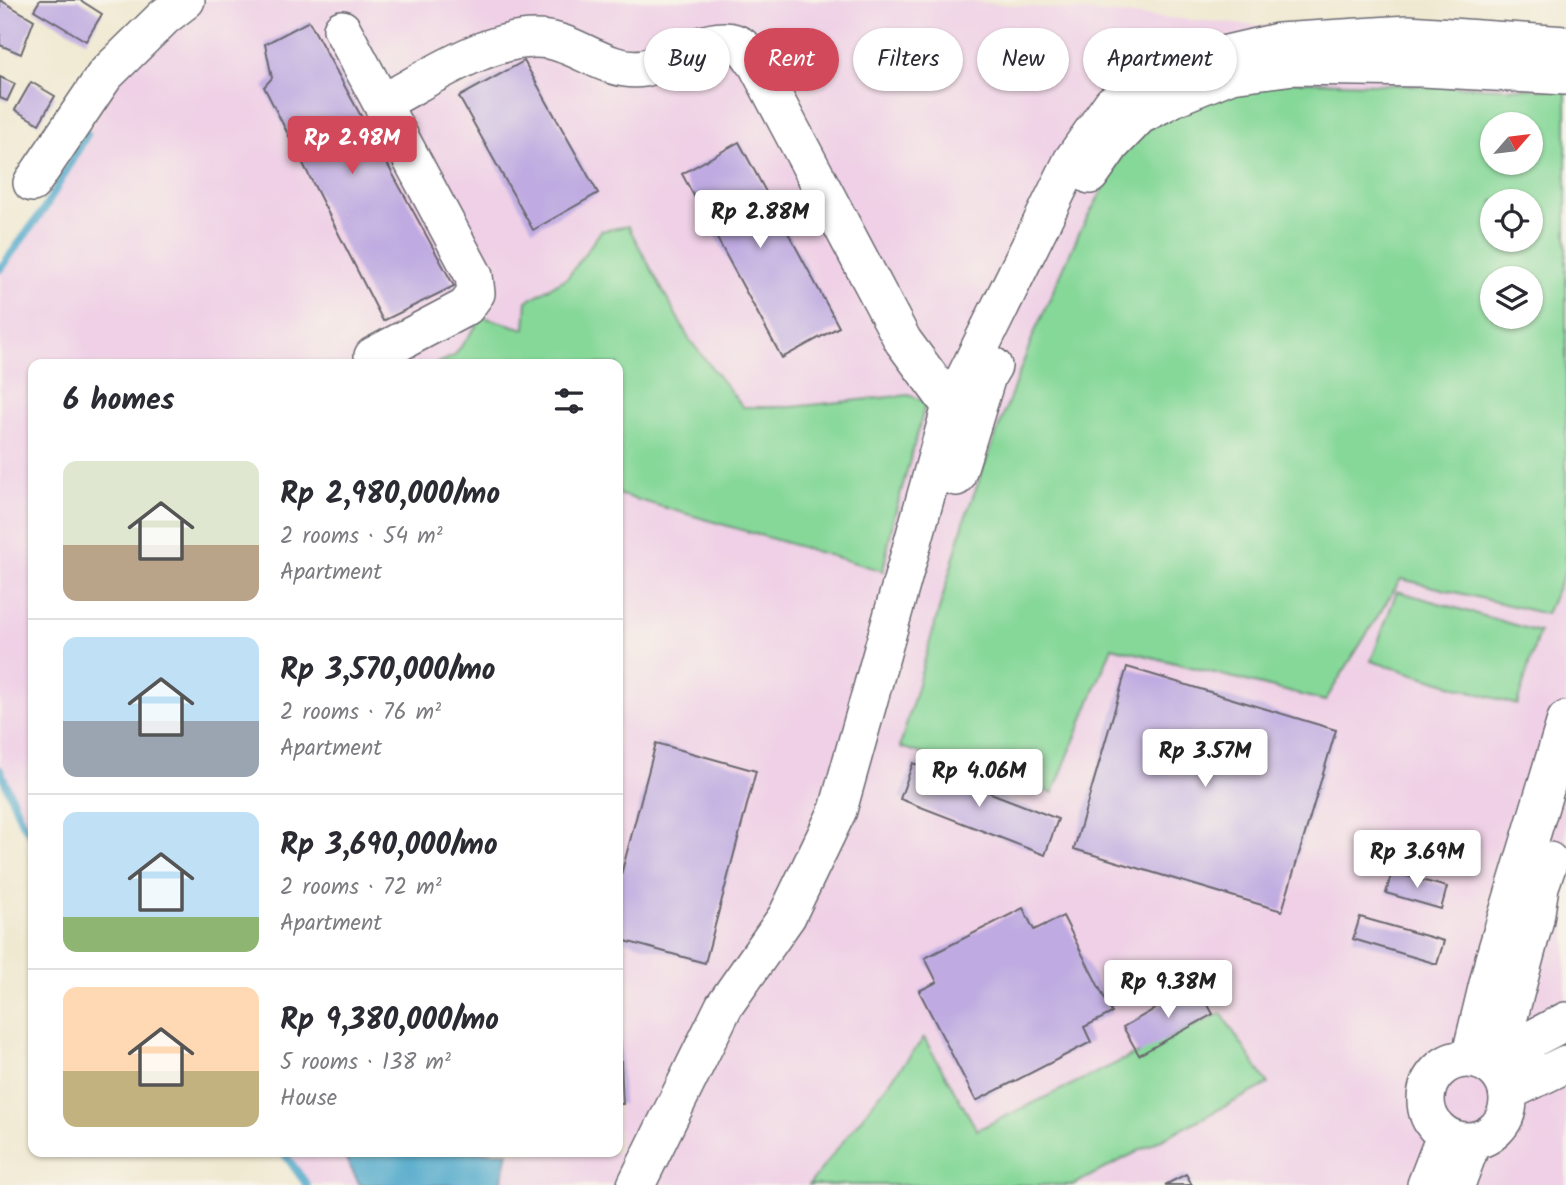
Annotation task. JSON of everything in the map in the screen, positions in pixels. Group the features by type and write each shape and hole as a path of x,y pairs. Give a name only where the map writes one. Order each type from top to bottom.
{"street":[{"path":"32,183 105,75 164,17 186,0"},
{"path":"342,29 474,276 476,293 466,307 373,356"},
{"path":"636,1185 724,1006 788,916 838,810 951,406 1072,161 1112,104 1171,67 1278,42 1408,34 1566,46"},
{"path":"382,103 484,49 518,40 549,40 624,68 644,68 716,41 731,41 743,47 757,65 903,341 951,406"},
{"path":"655,1185 744,1012 790,946 848,826 866,770 881,703 953,489 987,376 1016,331 1037,287 1050,249 1088,178 1111,145 1139,116 1177,96 1231,75 1294,66 1423,68 1566,76"},
{"path":"1566,720 1494,958 1491,1073 1508,1106 1504,1119 1496,1130 1485,1138 1459,1139 1435,1127 1428,1115 1425,1101 1427,1087 1443,1066 1456,1059 1491,1073 1566,1064"},
{"path":"1491,1073 1535,919 1540,887 1566,810"},
{"path":"1491,1073 1534,1038 1566,1021"},
{"path":"1426,1185 1459,1139"},
{"path":"1456,1185 1459,1139"}],"shaded area":[{"path":"206,0 953,0 1566,51 1566,1185 307,1185 287,1157 623,1157 623,359 28,359 28,830 0,770 0,269 45,208 116,81 179,21"}],"green space":[{"path":"1239,80 1566,90 1566,569 1546,614 1401,579 1325,701 1112,647 1053,793 900,747 965,518 1033,336 1080,231 1132,137 1218,91 1237,91"},
{"path":"628,226 689,339 743,407 791,407 909,395 926,402 893,521 883,571 623,495 623,359 447,359 454,356 483,317 525,329 527,301 568,277 601,231"},
{"path":"1397,591 1539,632 1517,705 1371,661"},
{"path":"1221,1013 1268,1084 1073,1185 809,1185 924,1038 977,1130"}],"water":[{"path":"345,1157 507,1157 501,1185 360,1185"}],"building":[{"path":"0,0 34,20 21,54 0,45"},
{"path":"40,0 80,0 102,14 86,41 34,10"},
{"path":"309,21 454,286 383,321 264,87 272,78 265,44"},
{"path":"524,61 598,193 533,230 459,97"},
{"path":"0,77 15,84 7,101 0,98"},
{"path":"31,82 55,96 39,124 15,110"},
{"path":"739,142 839,327 782,358 682,174"},
{"path":"1127,667 1336,730 1282,911 1074,849"},
{"path":"656,743 756,771 705,963 623,940 623,867"},
{"path":"913,763 1058,819 1045,855 900,799"},
{"path":"1392,872 1447,887 1441,909 1386,893"},
{"path":"1023,908 1034,930 1063,916 1112,1013 1084,1027 1091,1042 976,1101 919,991 937,982 925,958"},
{"path":"1360,917 1444,941 1437,964 1353,939"},
{"path":"1197,985 1213,1014 1139,1055 1123,1027"},
{"path":"1186,1174 1192,1185 1165,1185"}],"waterway":[{"path":"0,269 45,208 87,134"},
{"path":"0,770 28,830"},
{"path":"287,1157 307,1185"}]}
